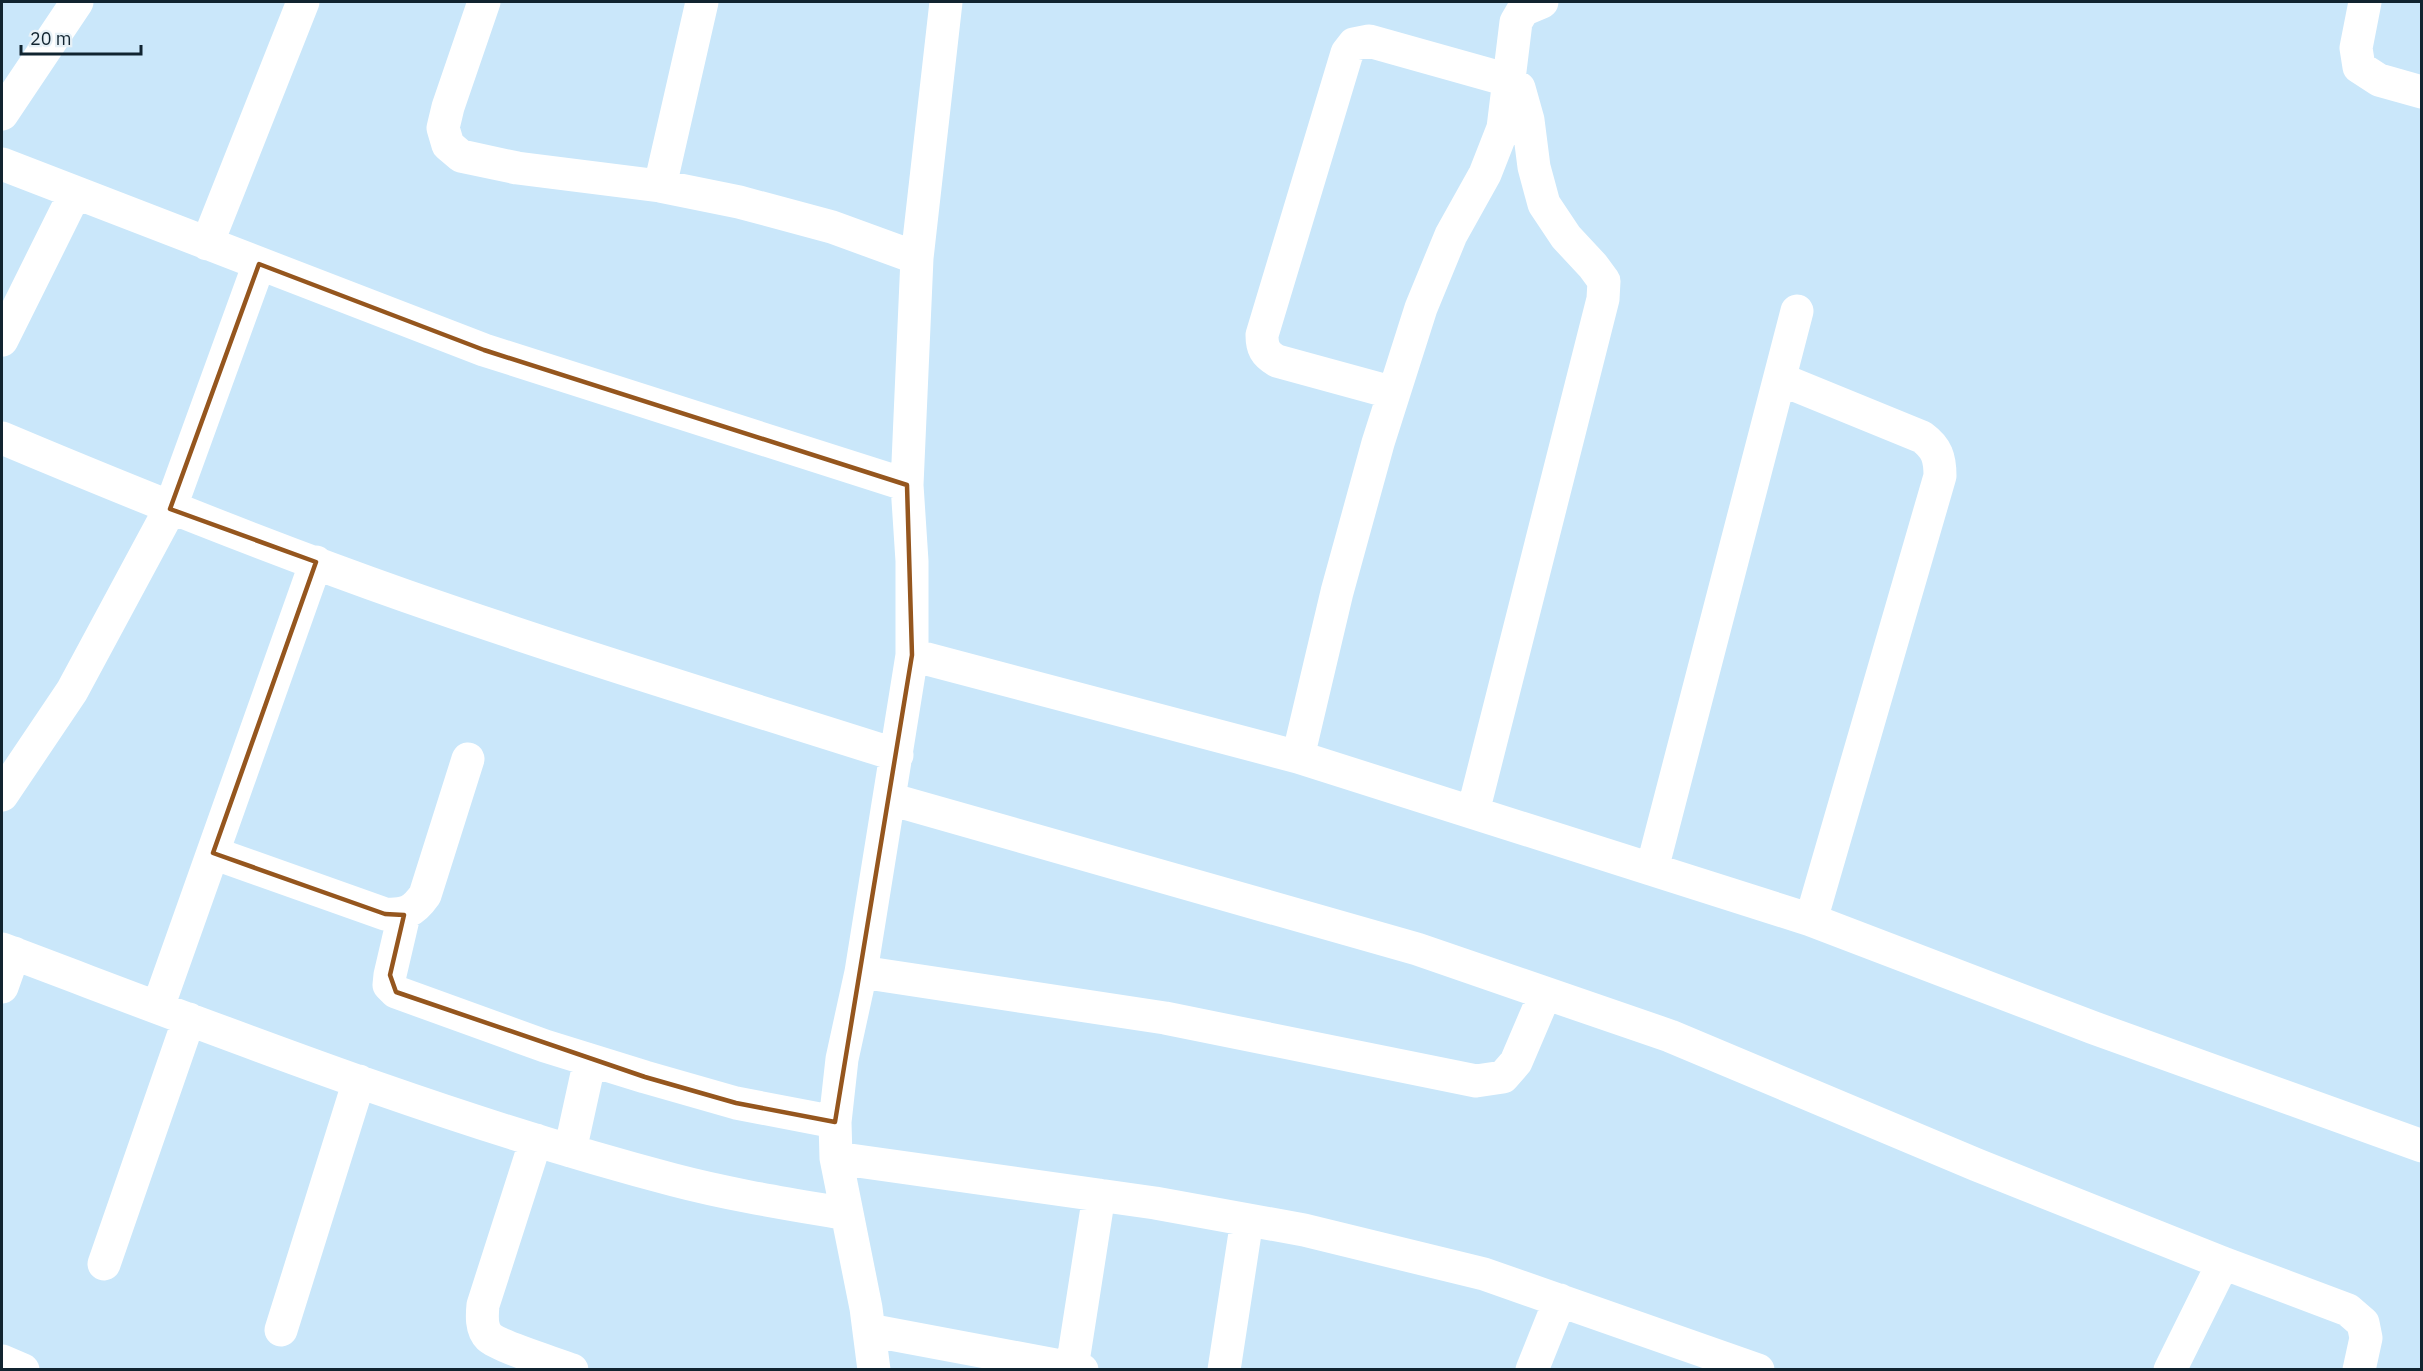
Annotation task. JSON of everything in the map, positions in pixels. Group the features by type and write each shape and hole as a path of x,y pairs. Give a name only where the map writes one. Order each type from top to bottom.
{"street":[{"path":"207,244 303,2"},
{"path":"483,2 443,128 448,145 461,156 517,168 660,186 739,202 832,227 917,258"},
{"path":"660,186 702,2"},
{"path":"874,1370 869,1330 836,1158 835,1122 842,1059 861,972 912,655 912,561 907,485 917,258 946,2"},
{"path":"1298,757 1337,592 1378,443 1421,308 1451,235 1485,174 1503,128 1516,22 1523,10 1542,2"},
{"path":"2366,2 2356,48 2359,67 2379,80 2421,92"},
{"path":"2,114 67,5"},
{"path":"1394,393 1277,361 1267,355 1262,345 1262,335 1347,53 1354,44 1369,41 1508,80 1519,88 1528,120 1534,167 1544,204 1566,237 1604,281 1603,299 1473,812"},
{"path":"2,164 483,350 907,485"},
{"path":"2,340 75,193"},
{"path":"2,795 72,691 170,509 259,264"},
{"path":"1652,869 1797,311"},
{"path":"1780,379 1922,437 1934,446 1940,459 1940,477 1811,920"},
{"path":"2,438 170,509 406,596 618,667 897,755"},
{"path":"158,1006 316,562"},
{"path":"912,655 1298,757 1811,920 2083,1024 2421,1146"},
{"path":"213,853 384,914 404,915 416,907 424,895 468,759"},
{"path":"890,799 1417,950 1670,1036 1977,1165 2348,1310 2363,1323 2366,1338 2359,1370"},
{"path":"404,915 390,975 389,985 396,992 590,1060 736,1103 835,1122"},
{"path":"2,987 8,951 359,1081 570,1151 676,1180 761,1199 847,1214"},
{"path":"861,972 1165,1018 1476,1081 1503,1077 1516,1062 1545,994"},
{"path":"104,1264 189,1019"},
{"path":"570,1151 590,1060"},
{"path":"281,1330 359,1081"},
{"path":"536,1140 483,1305 482,1323 487,1336 499,1343 572,1370"},
{"path":"836,1158 1099,1195 1304,1230 1484,1274 1752,1368"},
{"path":"869,1330 1077,1369 1099,1195"},
{"path":"1224,1370 1247,1220"},
{"path":"2170,1370 2223,1263"},
{"path":"1532,1370 1560,1300"},
{"path":"2,1361 23,1370"}],"highlighted area":[{"path":"259,264 484,350 907,485 912,655 835,1122 736,1103 645,1077 396,992 390,975 404,915 385,914 213,853 316,562 170,509"}]}
